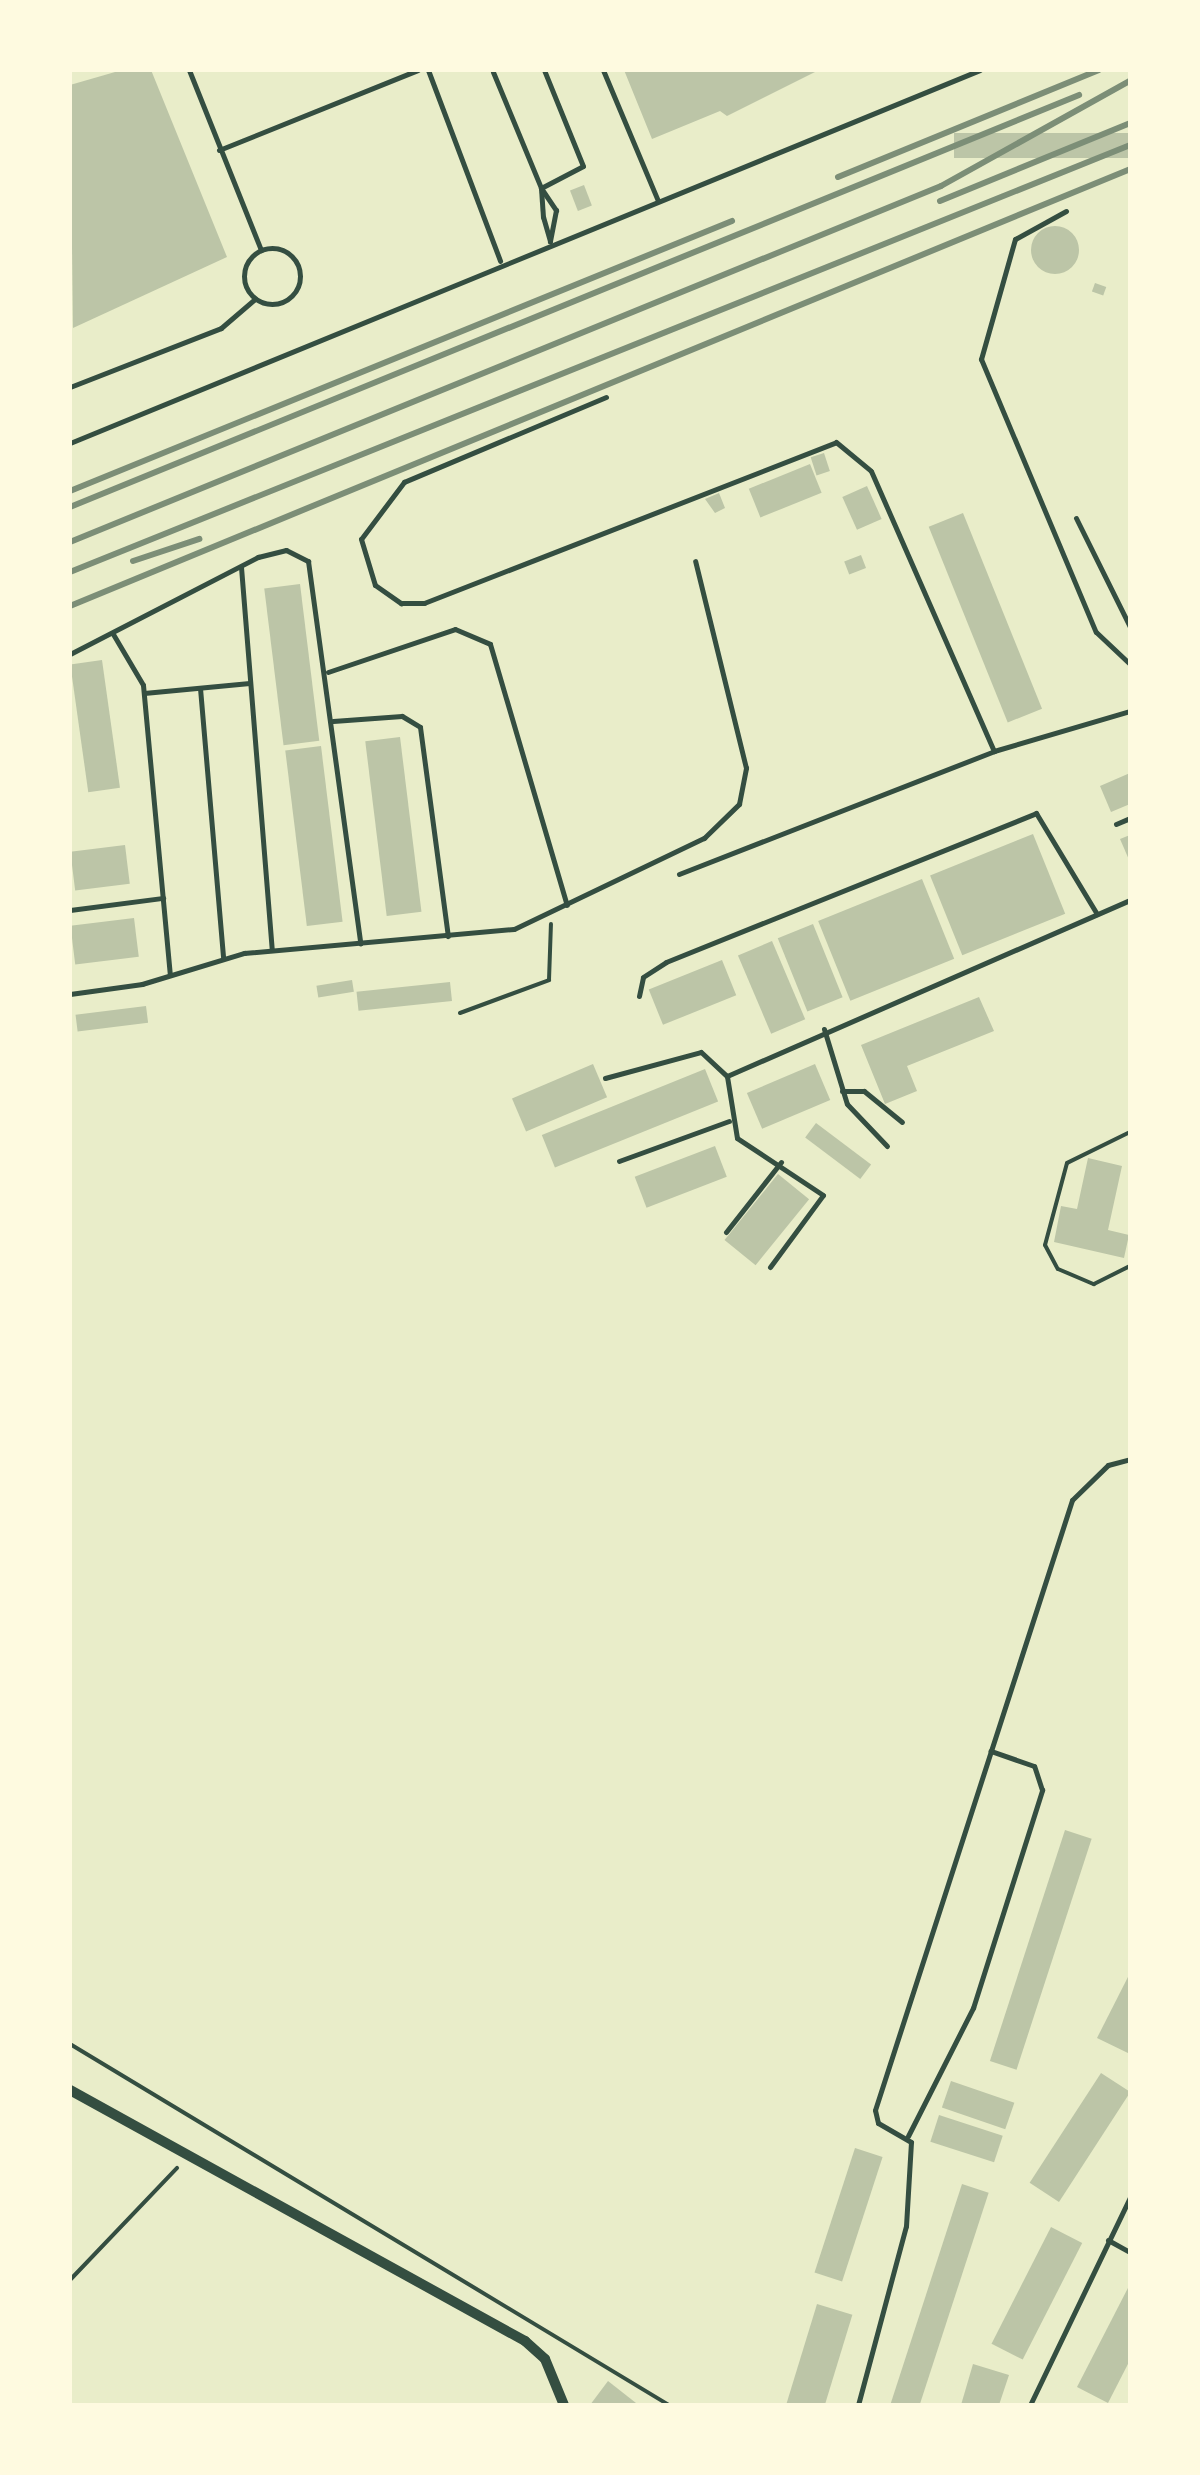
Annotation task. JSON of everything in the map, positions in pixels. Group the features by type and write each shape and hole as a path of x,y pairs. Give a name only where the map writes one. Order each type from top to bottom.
{"street":[{"path":"70,2090 526,2341 545,2360 564,2405"}],"lane":[{"path":"189,70 261,250"},
{"path":"219,150 418,70"},
{"path":"428,70 500,260"},
{"path":"541,188 583,166 544,70"},
{"path":"603,70 658,201"},
{"path":"70,443 500,260 658,201 980,70"},
{"path":"493,72 541,188 556,210 550,241"},
{"path":"541,188 550,241"},
{"path":"1066,211 1014,239 981,358 1090,621 1130,664"},
{"path":"70,387 221,328 254,298 284,302 300,276 290,254 261,250"},
{"path":"254,298 244,275 261,250"},
{"path":"606,396 404,482 361,539 375,585 400,603 424,603 804,448 845,444 878,486 994,751"},
{"path":"1076,518 1130,627"},
{"path":"70,654 241,566 286,550 308,561 328,672 360,942"},
{"path":"70,994 170,975 222,957 514,929 704,838 744,794 744,755 696,561"},
{"path":"241,566 272,950"},
{"path":"328,672 440,631 490,644 567,905"},
{"path":"113,634 144,693 170,975"},
{"path":"144,693 250,683"},
{"path":"200,688 222,957"},
{"path":"679,874 994,751 1130,711"},
{"path":"332,721 402,716 420,727 448,936"},
{"path":"640,996 656,966 1036,813 1096,914"},
{"path":"1116,824 1130,818"},
{"path":"70,910 163,898"},
{"path":"728,1076 824,1029 1130,900"},
{"path":"824,1029 842,1092 887,1146"},
{"path":"605,1078 701,1052 728,1076 729,1121 744,1146 782,1162 822,1198 770,1267"},
{"path":"842,1092 864,1091 902,1122"},
{"path":"619,1161 729,1121"},
{"path":"726,1232 782,1162"},
{"path":"908,2136 878,2123 875,2110 1074,1496 1112,1462 1130,1459"},
{"path":"858,2405 903,2256 908,2136 973,2008 1042,1790 1034,1766 991,1750"},
{"path":"1030,2405 1130,2197"},
{"path":"1108,2240 1130,2252"}],"path":[{"path":"460,1013 549,980 550,914"},
{"path":"1130,1132 1067,1163 1045,1245 1058,1269 1094,1284 1130,1266"},
{"path":"70,2044 669,2405"},
{"path":"70,2280 187,2157"}],"building":[{"path":"122,70 151,70 227,257 73,328 70,85"},
{"path":"624,70 819,70 727,116 720,111 652,139"},
{"path":"954,133 1130,133 1130,158 954,158"},
{"path":"584,185 592,206 578,211 570,190"},
{"path":"1055,226 1072,233 1079,250 1072,267 1055,274 1038,267 1031,250 1038,233"},
{"path":"1095,283 1106,287 1103,296 1092,291"},
{"path":"824,453 830,471 817,475 811,457"},
{"path":"810,464 822,493 760,517 749,489"},
{"path":"867,486 882,519 857,530 842,497"},
{"path":"719,493 725,508 715,513 705,499"},
{"path":"963,513 1042,709 1008,722 929,527"},
{"path":"861,555 866,568 849,575 844,561"},
{"path":"300,584 319,741 284,745 264,588"},
{"path":"102,660 120,788 88,792 70,664"},
{"path":"400,737 421,912 387,916 365,741"},
{"path":"321,746 343,922 307,926 285,750"},
{"path":"1130,773 1130,804 1111,812 1100,786"},
{"path":"1033,834 1065,914 962,955 930,876"},
{"path":"1130,835 1130,862 1120,839"},
{"path":"125,845 130,884 75,890 70,852"},
{"path":"922,879 954,959 850,1001 818,921"},
{"path":"134,918 139,957 75,965 70,926"},
{"path":"813,924 843,997 807,1011 778,938"},
{"path":"772,941 805,1019 771,1034 738,955"},
{"path":"722,960 736,995 663,1025 649,990"},
{"path":"352,980 354,992 318,997 316,986"},
{"path":"450,982 452,1001 359,1011 357,992"},
{"path":"979,997 994,1031 907,1066 917,1091 885,1104 861,1045"},
{"path":"146,1006 148,1023 78,1032 76,1015"},
{"path":"593,1064 607,1097 526,1132 512,1098"},
{"path":"815,1064 830,1100 762,1129 747,1093"},
{"path":"705,1069 718,1101 555,1167 542,1135"},
{"path":"816,1123 871,1165 860,1179 805,1137"},
{"path":"715,1146 727,1177 647,1208 635,1177"},
{"path":"1088,1158 1122,1166 1108,1230 1129,1235 1124,1258 1054,1242 1061,1206 1077,1209"},
{"path":"778,1174 809,1199 756,1265 725,1240"},
{"path":"1065,1830 1092,1839 1017,2070 990,2061"},
{"path":"1130,1973 1130,2054 1097,2038"},
{"path":"1101,2073 1130,2093 1059,2202 1030,2183"},
{"path":"951,2081 1014,2103 1005,2129 942,2107"},
{"path":"939,2115 1003,2136 994,2162 930,2142"},
{"path":"855,2148 883,2157 842,2282 815,2273"},
{"path":"962,2184 989,2193 920,2405 890,2405"},
{"path":"1051,2227 1082,2243 1023,2360 992,2344"},
{"path":"1130,2284 1130,2360 1108,2403 1077,2387"},
{"path":"817,2304 852,2315 825,2405 786,2405"},
{"path":"973,2364 1009,2375 999,2405 961,2405"},
{"path":"608,2381 636,2403 590,2405"}],"railway":[{"path":"838,177 1099,70"},
{"path":"70,542 941,186 1130,81"},
{"path":"70,507 1079,95"},
{"path":"940,201 1130,123"},
{"path":"70,572 1130,145"},
{"path":"70,606 1130,169"},
{"path":"70,491 732,221"},
{"path":"133,561 199,539"}]}
